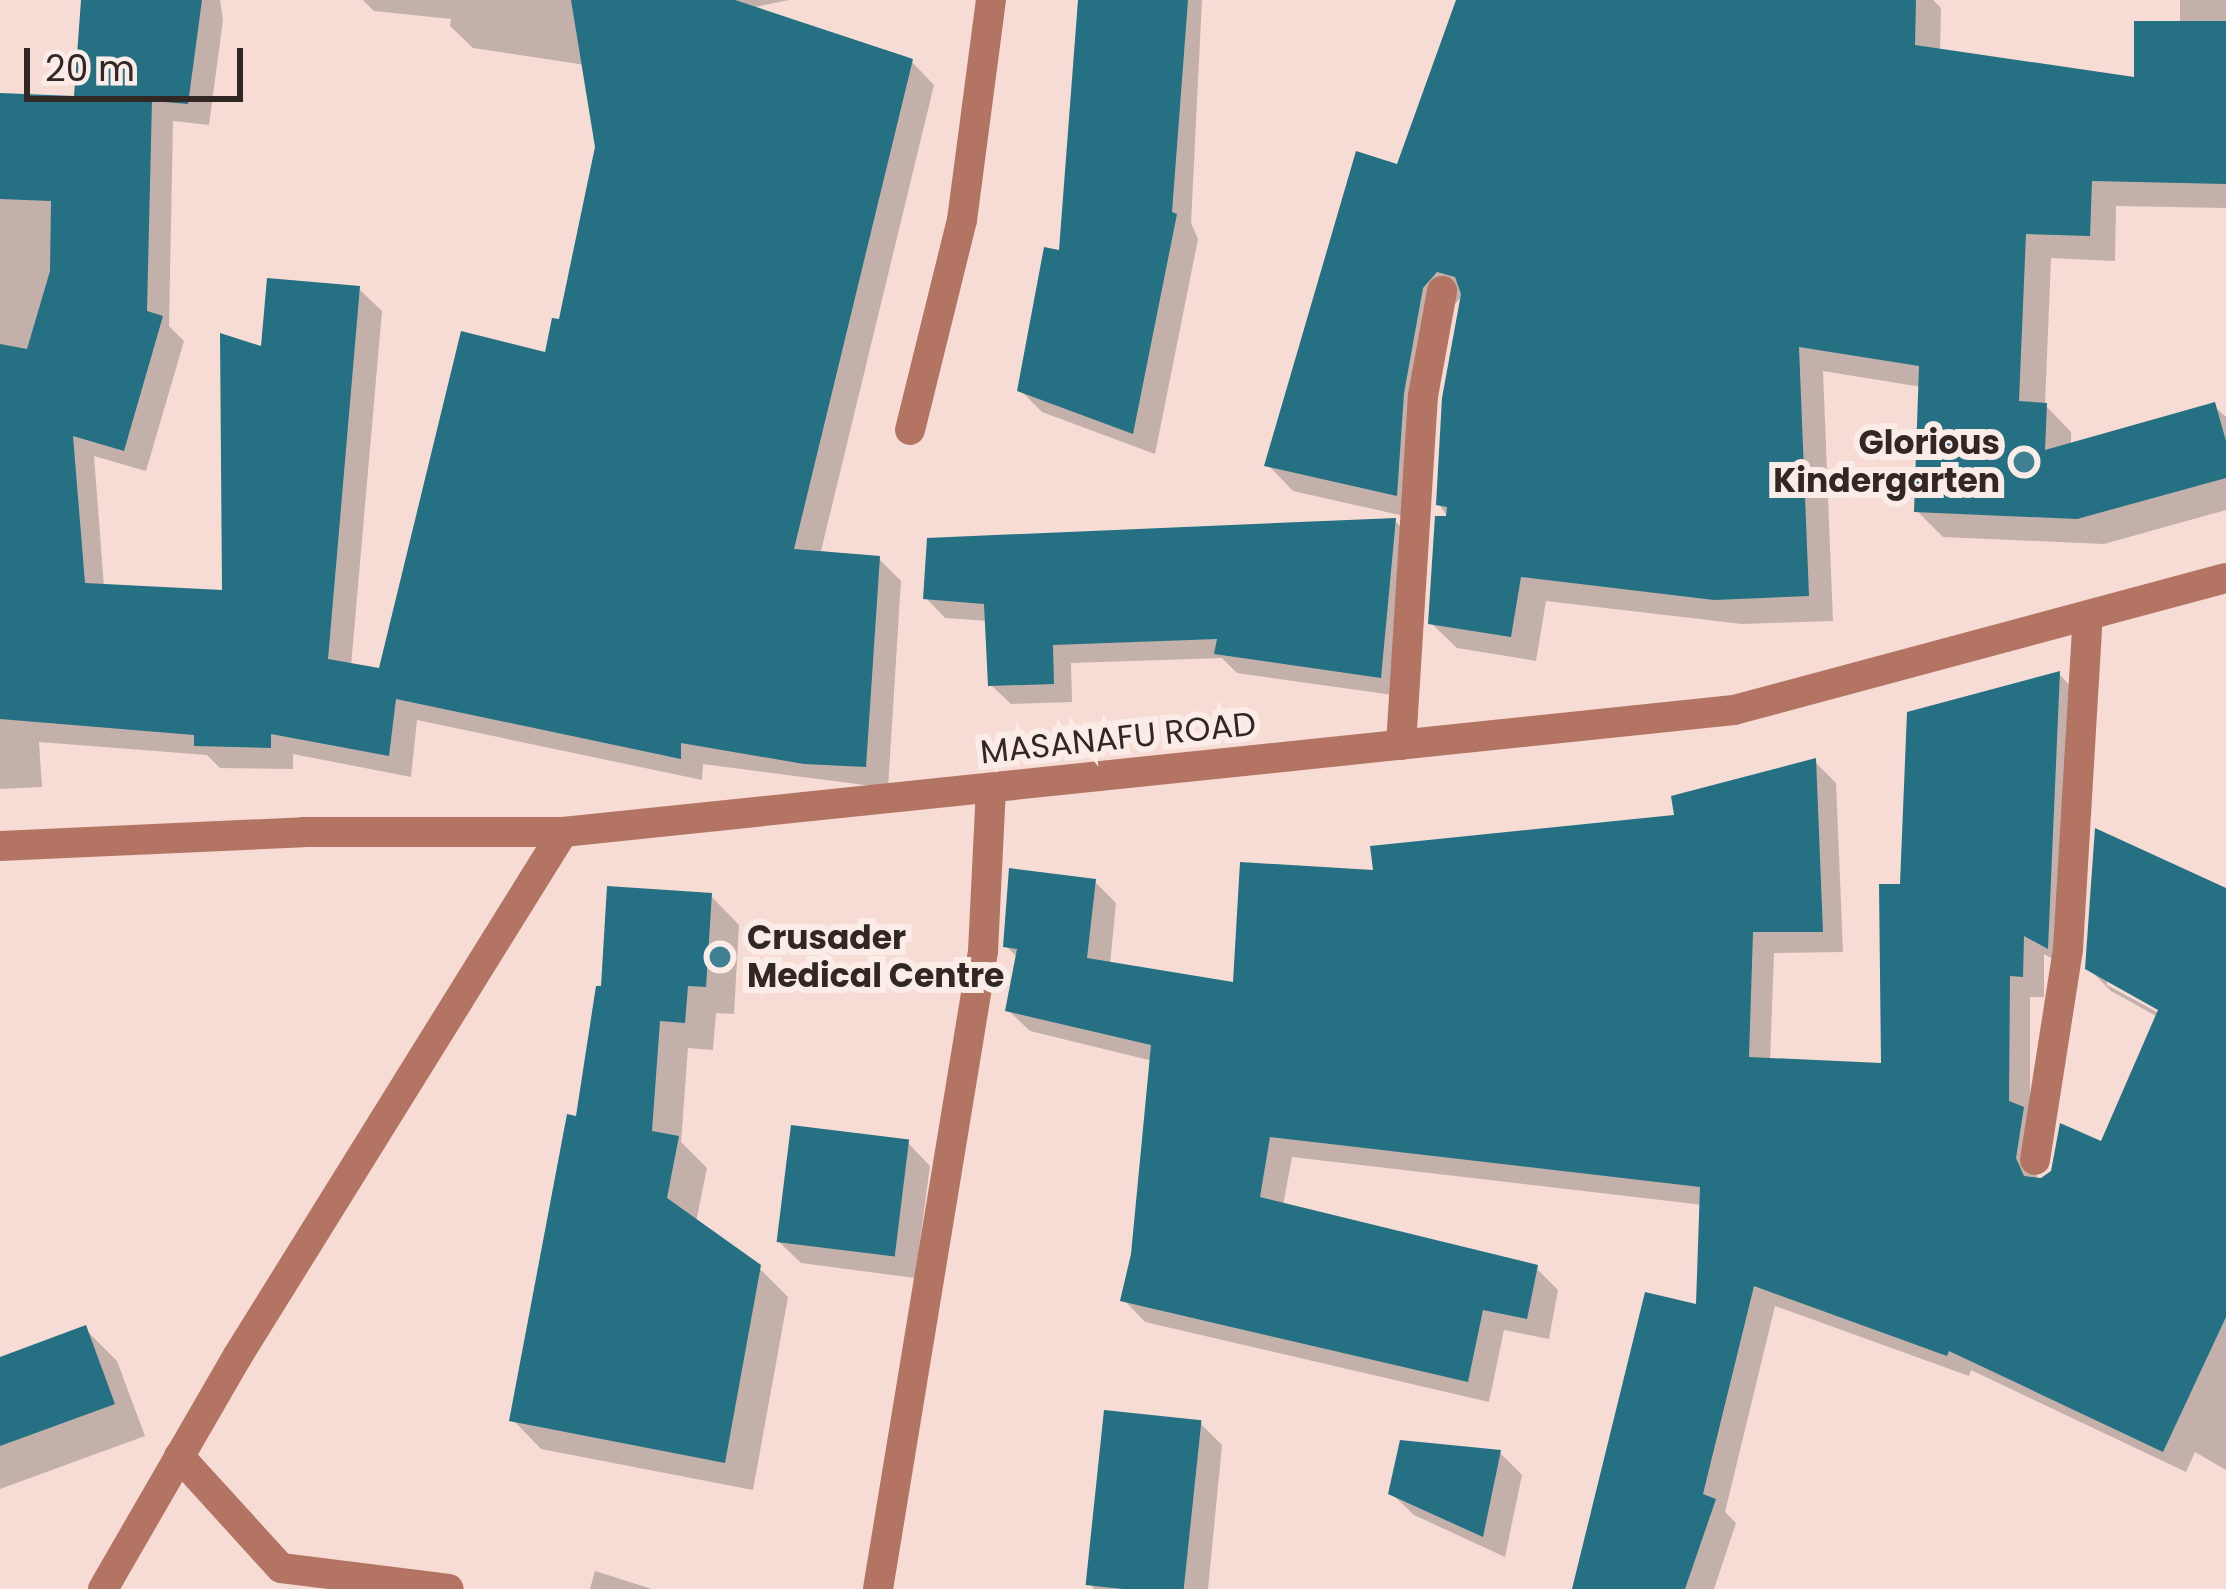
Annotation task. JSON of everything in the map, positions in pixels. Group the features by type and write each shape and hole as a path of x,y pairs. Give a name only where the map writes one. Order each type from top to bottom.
{"street":[{"path":"910,430 962,220 991,0"},
{"path":"1401,745 1423,396 1442,291"},
{"name":"MASANAFU ROAD","path":"0,846 304,832 563,832 1734,710 2226,578"},
{"path":"2035,1160 2068,949 2089,616"},
{"path":"878,1589 983,951 992,788"},
{"path":"104,1589 179,1456 563,832"},
{"path":"179,1456 281,1568 448,1589"}],"building":[{"path":"81,0 202,0 188,104 152,101 147,311 163,316 124,451 73,436 85,583 222,590 220,333 261,346 267,278 360,286 328,659 379,668 461,331 545,352 552,318 559,319 595,147 571,0 735,0 913,59 794,549 880,556 866,767 804,764 681,743 681,759 396,699 389,756 271,734 271,748 194,746 194,735 0,719 0,344 27,349 50,271 51,201 0,199 0,93 74,96"},
{"path":"1078,0 1188,0 1172,212 1177,214 1133,434 1017,391 1044,247 1059,250"},
{"path":"1456,0 1916,0 1915,45 2134,77 2134,21 2226,21 2226,184 2092,181 2090,236 2026,234 2019,401 2047,403 2045,450 2215,402 2226,441 2226,478 2077,519 1914,512 1919,366 1799,347 1809,596 1714,600 1521,577 1511,637 1428,624 1435,516 1446,516 1447,507 1436,505 1442,398 1461,294 1455,277 1437,272 1423,288 1404,393 1397,496 1264,466 1356,151 1397,164"},
{"path":"1396,518 1381,678 1214,654 1217,639 1053,645 1054,684 988,686 984,604 923,599 927,538"},
{"path":"2060,671 2048,949 2024,936 2023,977 2010,976 2009,1101 2024,1107 2016,1158 2024,1176 2041,1178 2051,1171 2060,1123 2101,1141 2158,1010 2085,969 2095,828 2226,888 2226,1317 2163,1452 1949,1351 1947,1356 1754,1286 1703,1494 1716,1499 1685,1589 1572,1589 1645,1292 1696,1304 1700,1187 1270,1137 1260,1197 1538,1265 1527,1319 1483,1310 1468,1382 1120,1301 1131,1254 1151,1045 1005,1011 1017,949 1003,947 1009,868 1096,879 1087,958 1233,982 1240,862 1373,870 1370,846 1674,815 1671,796 1816,758 1823,932 1753,932 1749,1057 1881,1063 1879,884 1900,884 1907,712"},
{"path":"607,886 712,893 706,987 688,986 685,1023 660,1021 652,1131 679,1136 667,1198 761,1265 725,1463 509,1421 567,1114 576,1116 596,986 601,986"},
{"path":"791,1125 909,1140 895,1257 777,1242"},
{"path":"86,1325 115,1404 0,1446 0,1357"},
{"path":"1104,1410 1201,1420 1184,1589 1086,1585"},
{"path":"1400,1440 1501,1450 1483,1537 1388,1494"}],"place":[{"name":"Glorious Kindergarten","path":"2024,462"},
{"name":"Crusader Medical Centre","path":"720,957"}]}
